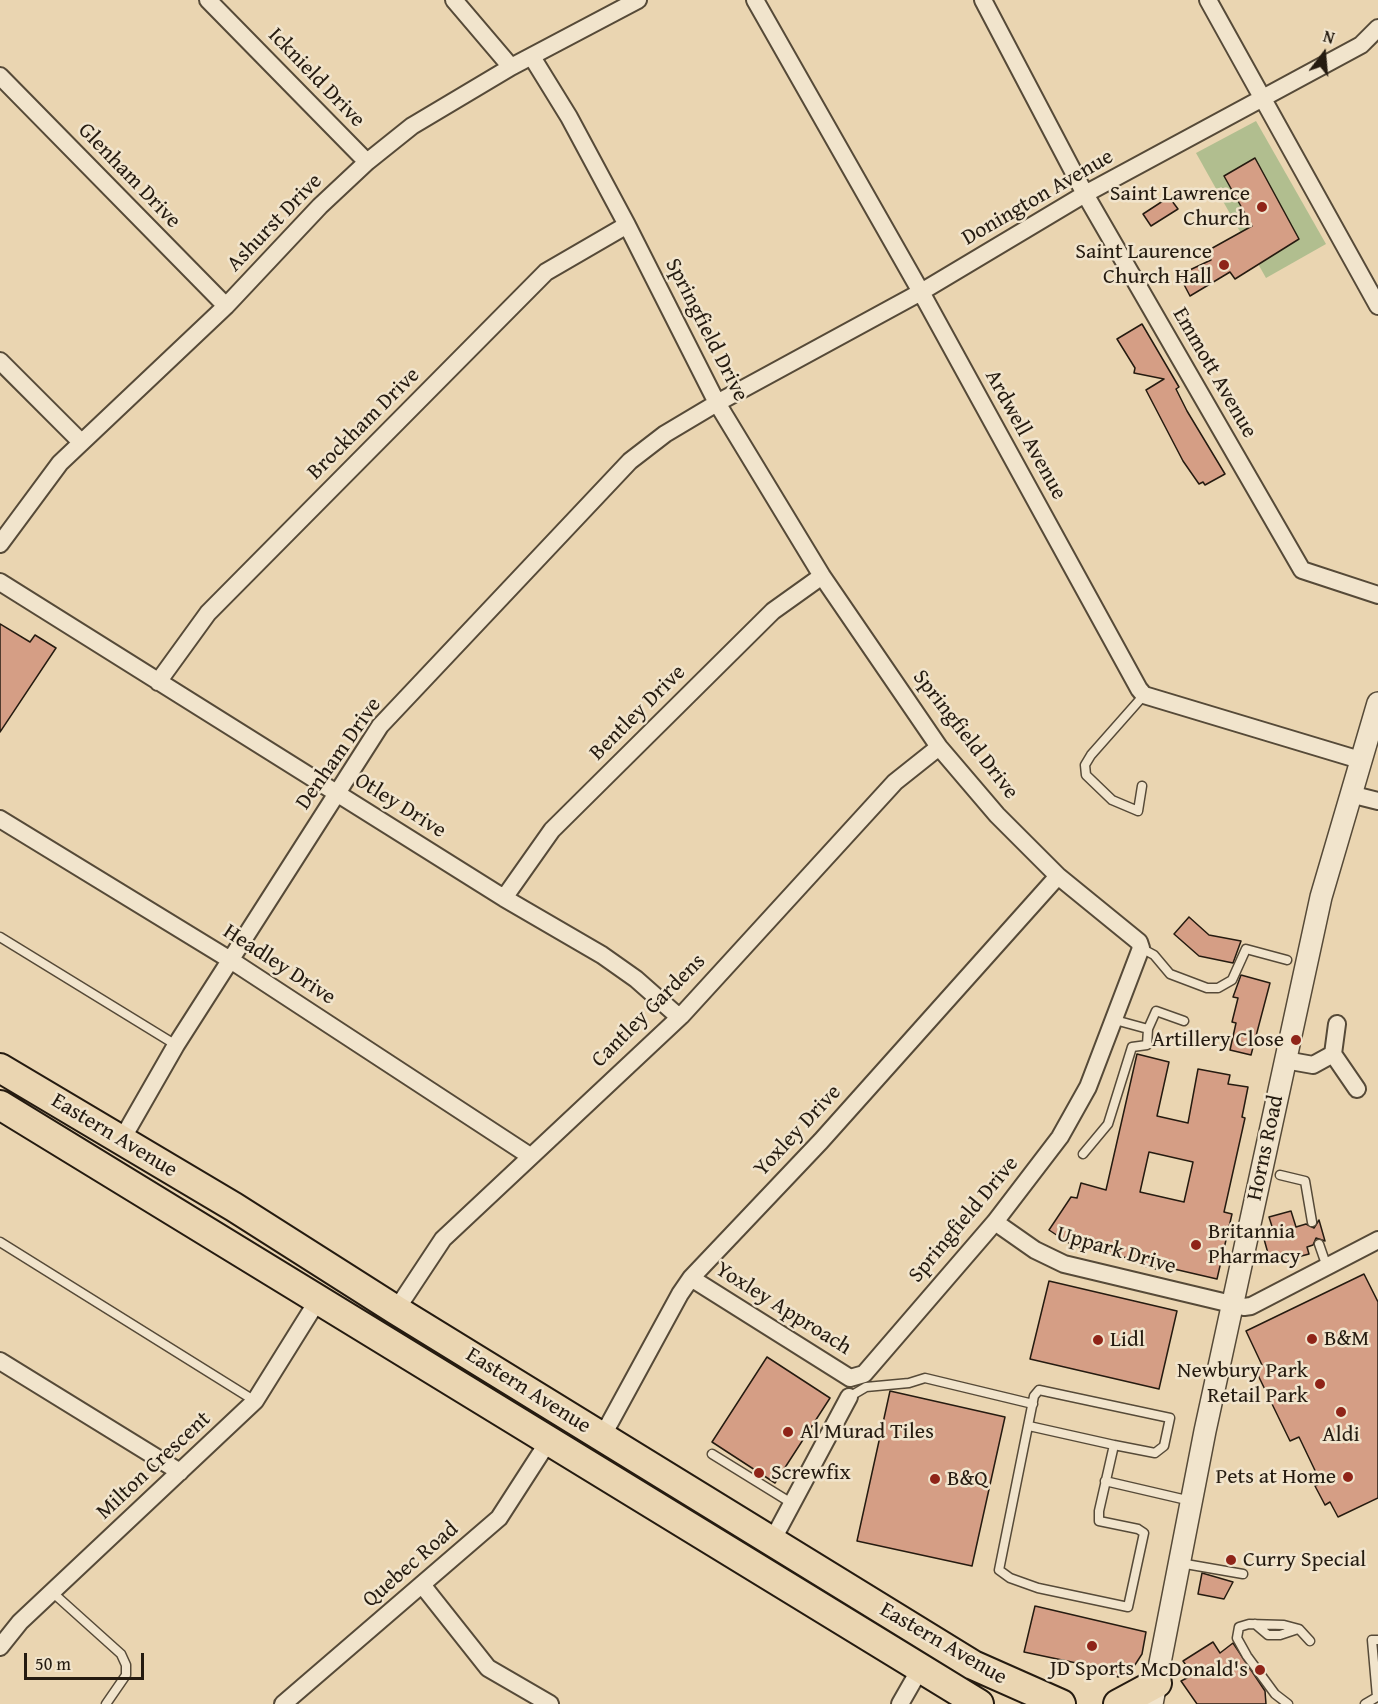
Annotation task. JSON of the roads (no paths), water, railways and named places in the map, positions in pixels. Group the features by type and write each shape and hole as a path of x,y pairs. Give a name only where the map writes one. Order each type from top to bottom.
{"highway":[{"name":"Eastern Avenue","path":"0,1068 234,1207 396,1310 973,1665 1061,1704"},
{"name":"Eastern Avenue","path":"0,1105 979,1704"},
{"path":"973,1665 993,1687 1016,1704"},
{"path":"1118,1704 1154,1694"}],"street":[{"name":"Icknield Drive","path":"208,0 367,162"},
{"path":"454,0 511,67"},
{"name":"Ashurst Drive","path":"0,544 37,492 81,442 226,306 320,206 367,162 412,126 511,67 638,0"},
{"name":"Ardwell Avenue","path":"755,0 921,292 1144,695"},
{"name":"Emmott Avenue","path":"984,0 1086,194 1302,570 1378,595"},
{"path":"1208,0 1378,306"},
{"name":"Donington Avenue","path":"717,403 921,292 1086,194 1264,100 1361,45 1378,28"},
{"name":"Springfield Drive","path":"532,57 569,117 627,225 717,403 822,576 939,747 997,815 1058,876 1139,942 1141,948 1089,1087 1060,1137 995,1222 864,1374 850,1378"},
{"name":"Glenham Drive","path":"0,76 226,306"},
{"name":"Brockham Drive","path":"159,682 208,613 546,272 627,225"},
{"path":"0,361 81,442"},
{"name":"Denham Drive","path":"121,1141 176,1045 232,961 336,792 380,726 630,461 665,434 717,403"},
{"name":"Bentley Drive","path":"504,898 552,830 773,611 822,576"},
{"name":"Otley Drive","path":"0,582 504,898 602,955 636,979 679,1017"},
{"path":"1144,695 1360,760"},
{"name":"Horns Road","path":"1154,1694 1191,1502 1321,897 1378,703"},
{"name":"Cantley Gardens","path":"396,1310 443,1239 679,1017 896,782 939,747"},
{"path":"1350,794 1378,801"},
{"name":"Headley Drive","path":"0,819 232,961 530,1156"},
{"name":"Yoxley Drive","path":"602,1437 680,1294 692,1278 821,1141 1058,876"},
{"path":"1337,1024 1334,1054 1357,1089"},
{"path":"1285,1060 1313,1065 1334,1054"},
{"name":"Uppark Drive","path":"995,1222 1035,1250 1064,1264 1234,1305"},
{"path":"1234,1305 1251,1306 1378,1240"},
{"name":"Yoxley Approach","path":"692,1278 850,1378"},
{"name":"Milton Crescent","path":"0,1647 20,1622 255,1401 318,1300"},
{"path":"2,1365 180,1472"},
{"path":"772,1541 849,1397"},
{"name":"Quebec Road","path":"283,1704 423,1586 499,1518 548,1442"},
{"path":"423,1586 488,1668 549,1704"},
{"path":"900,1704 920,1669"}],"lane":[{"path":"1143,786 1138,811 1112,800 1086,775 1085,765 1091,755 1144,695"},
{"path":"0,937 176,1045"},
{"path":"1141,948 1154,955 1170,974 1207,988 1218,988 1232,980 1246,949 1287,960"},
{"path":"1083,1154 1108,1124 1132,1047 1147,1045 1148,1029 1156,1011 1184,1021"},
{"path":"1115,1020 1148,1029"},
{"path":"1280,1176 1305,1181 1312,1222"},
{"path":"0,1242 255,1401"},
{"path":"1319,1244 1327,1267"},
{"path":"849,1397 866,1388 909,1383 925,1378 1033,1404"},
{"path":"1029,1426 1155,1453 1164,1446 1170,1418 1039,1390 1033,1404 999,1570 1010,1578 1038,1588 1128,1607 1144,1533 1138,1529 1099,1521 1105,1481 1114,1445"},
{"path":"712,1454 793,1504"},
{"path":"1105,1481 1191,1502"},
{"path":"1180,1563 1243,1574"},
{"path":"52,1592 121,1654 126,1665 126,1675 106,1704"},
{"path":"1288,1704 1275,1694 1237,1638 1239,1627 1255,1624 1284,1625 1298,1629 1310,1641"},
{"path":"1365,1704 1377,1698 1372,1640 1378,1640"}],"place":[{"name":"Saint Lawrence Church","path":"1262,207"},
{"name":"Saint Laurence Church Hall","path":"1224,265"},
{"name":"Artillery Close","path":"1296,1040"},
{"name":"Britannia Pharmacy","path":"1196,1245"},
{"name":"B&M","path":"1312,1339"},
{"name":"Lidl","path":"1098,1340"},
{"name":"Newbury Park Retail Park","path":"1320,1384"},
{"name":"Aldi","path":"1341,1412"},
{"name":"Al Murad Tiles","path":"788,1432"},
{"name":"Screwfix","path":"759,1473"},
{"name":"Pets at Home","path":"1348,1477"},
{"name":"B&Q","path":"935,1479"},
{"name":"Curry Special","path":"1231,1560"},
{"name":"JD Sports","path":"1092,1646"},
{"name":"McDonald's","path":"1260,1670"}]}
